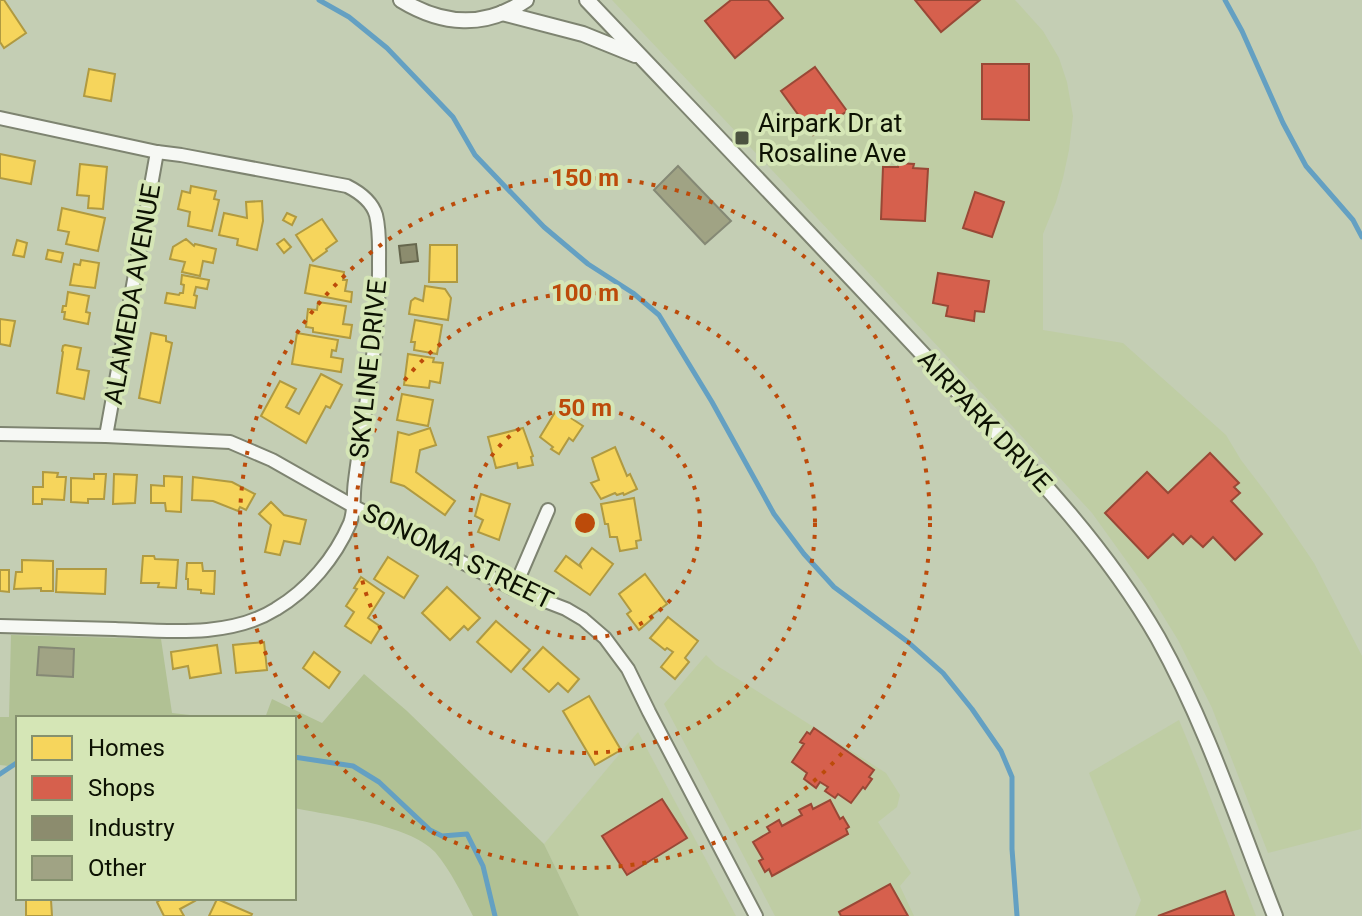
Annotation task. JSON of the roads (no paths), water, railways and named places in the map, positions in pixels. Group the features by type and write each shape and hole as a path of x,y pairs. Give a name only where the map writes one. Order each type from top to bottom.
{"street":[{"path":"401,0 421,11 449,19 482,19 502,13 526,0"},
{"name":"AIRPARK DRIVE","path":"587,0 894,322 1072,515 1105,556 1157,636 1186,690 1275,916"},
{"path":"502,13 583,34 642,58"},
{"name":"SKYLINE DRIVE","path":"0,118 157,152 347,186 374,209 378,225 379,303 372,375 354,483 352,520 318,574 301,591 268,614 215,628 0,626"},
{"name":"ALAMEDA AVENUE","path":"106,436 157,152"},
{"name":"SONOMA STREET","path":"0,434 230,442 272,460 353,506 514,589 583,619 605,638 628,669 756,916"},
{"path":"514,589 548,510"}],"waterway":[{"path":"319,0 349,17 387,48 453,117 475,155 544,227 588,264 633,293 659,315 774,514 804,554 834,587 908,642 943,673 972,709 1001,751 1012,777 1012,849 1017,916"},
{"path":"1225,0 1306,166 1353,220 1362,237"},
{"path":"296,757 353,766 379,782 430,830 442,836 467,834 483,866 495,916"},
{"path":"0,774 16,763"}],"place":[{"name":"Airpark Dr at Rosaline Ave","path":"742,138"}]}
